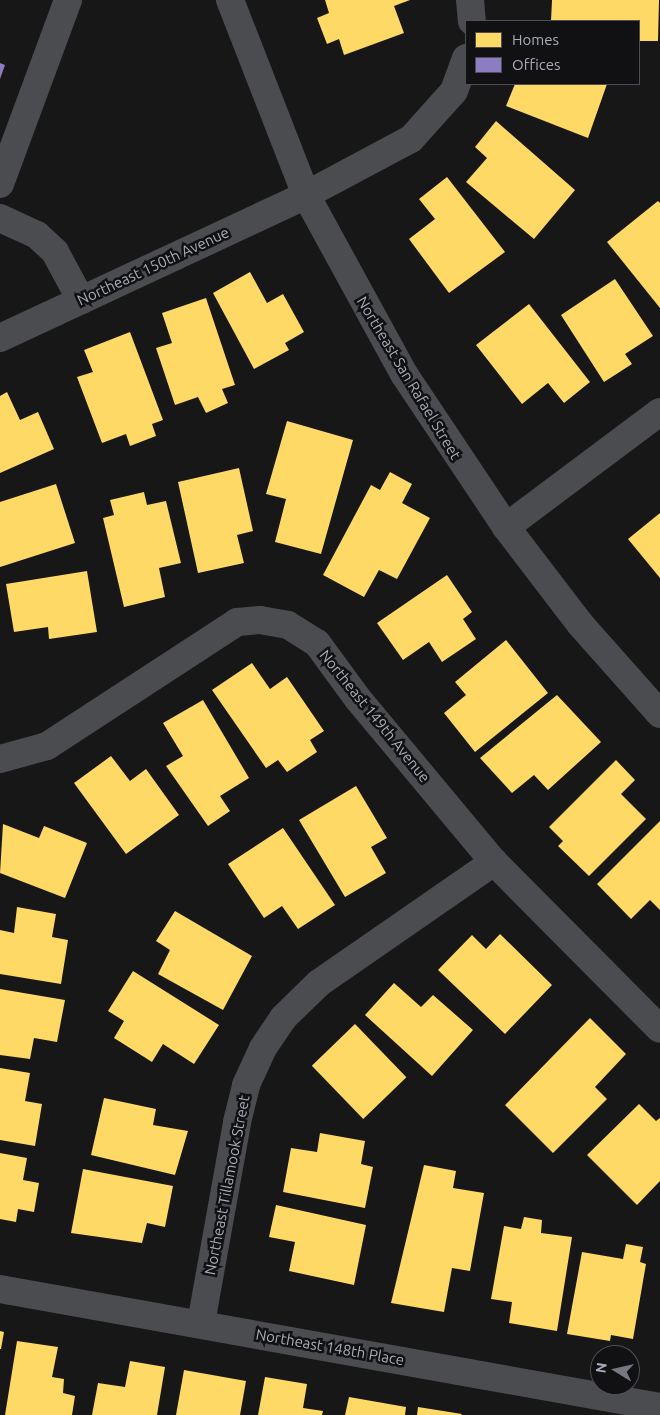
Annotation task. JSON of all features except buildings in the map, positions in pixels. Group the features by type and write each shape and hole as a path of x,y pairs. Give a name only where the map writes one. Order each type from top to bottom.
{"street":[{"path":"0,184 68,0"},
{"name":"Northeast San Rafael Street","path":"230,0 306,195 404,374 506,526 581,625 660,714"},
{"path":"470,0 472,20"},
{"name":"Northeast 150th Avenue","path":"0,338 306,195 411,139 454,91 465,61"},
{"path":"0,218 37,235 55,252 81,300"},
{"path":"506,526 660,412"},
{"name":"Northeast 149th Avenue","path":"0,759 47,746 237,622 260,620 288,625 317,643 358,699 494,862 660,1029"},
{"name":"Northeast Tillamook Street","path":"201,1323 236,1122 246,1085 263,1048 283,1018 320,984 494,862"},
{"name":"Northeast 148th Place","path":"0,1289 201,1323 660,1406"}]}
